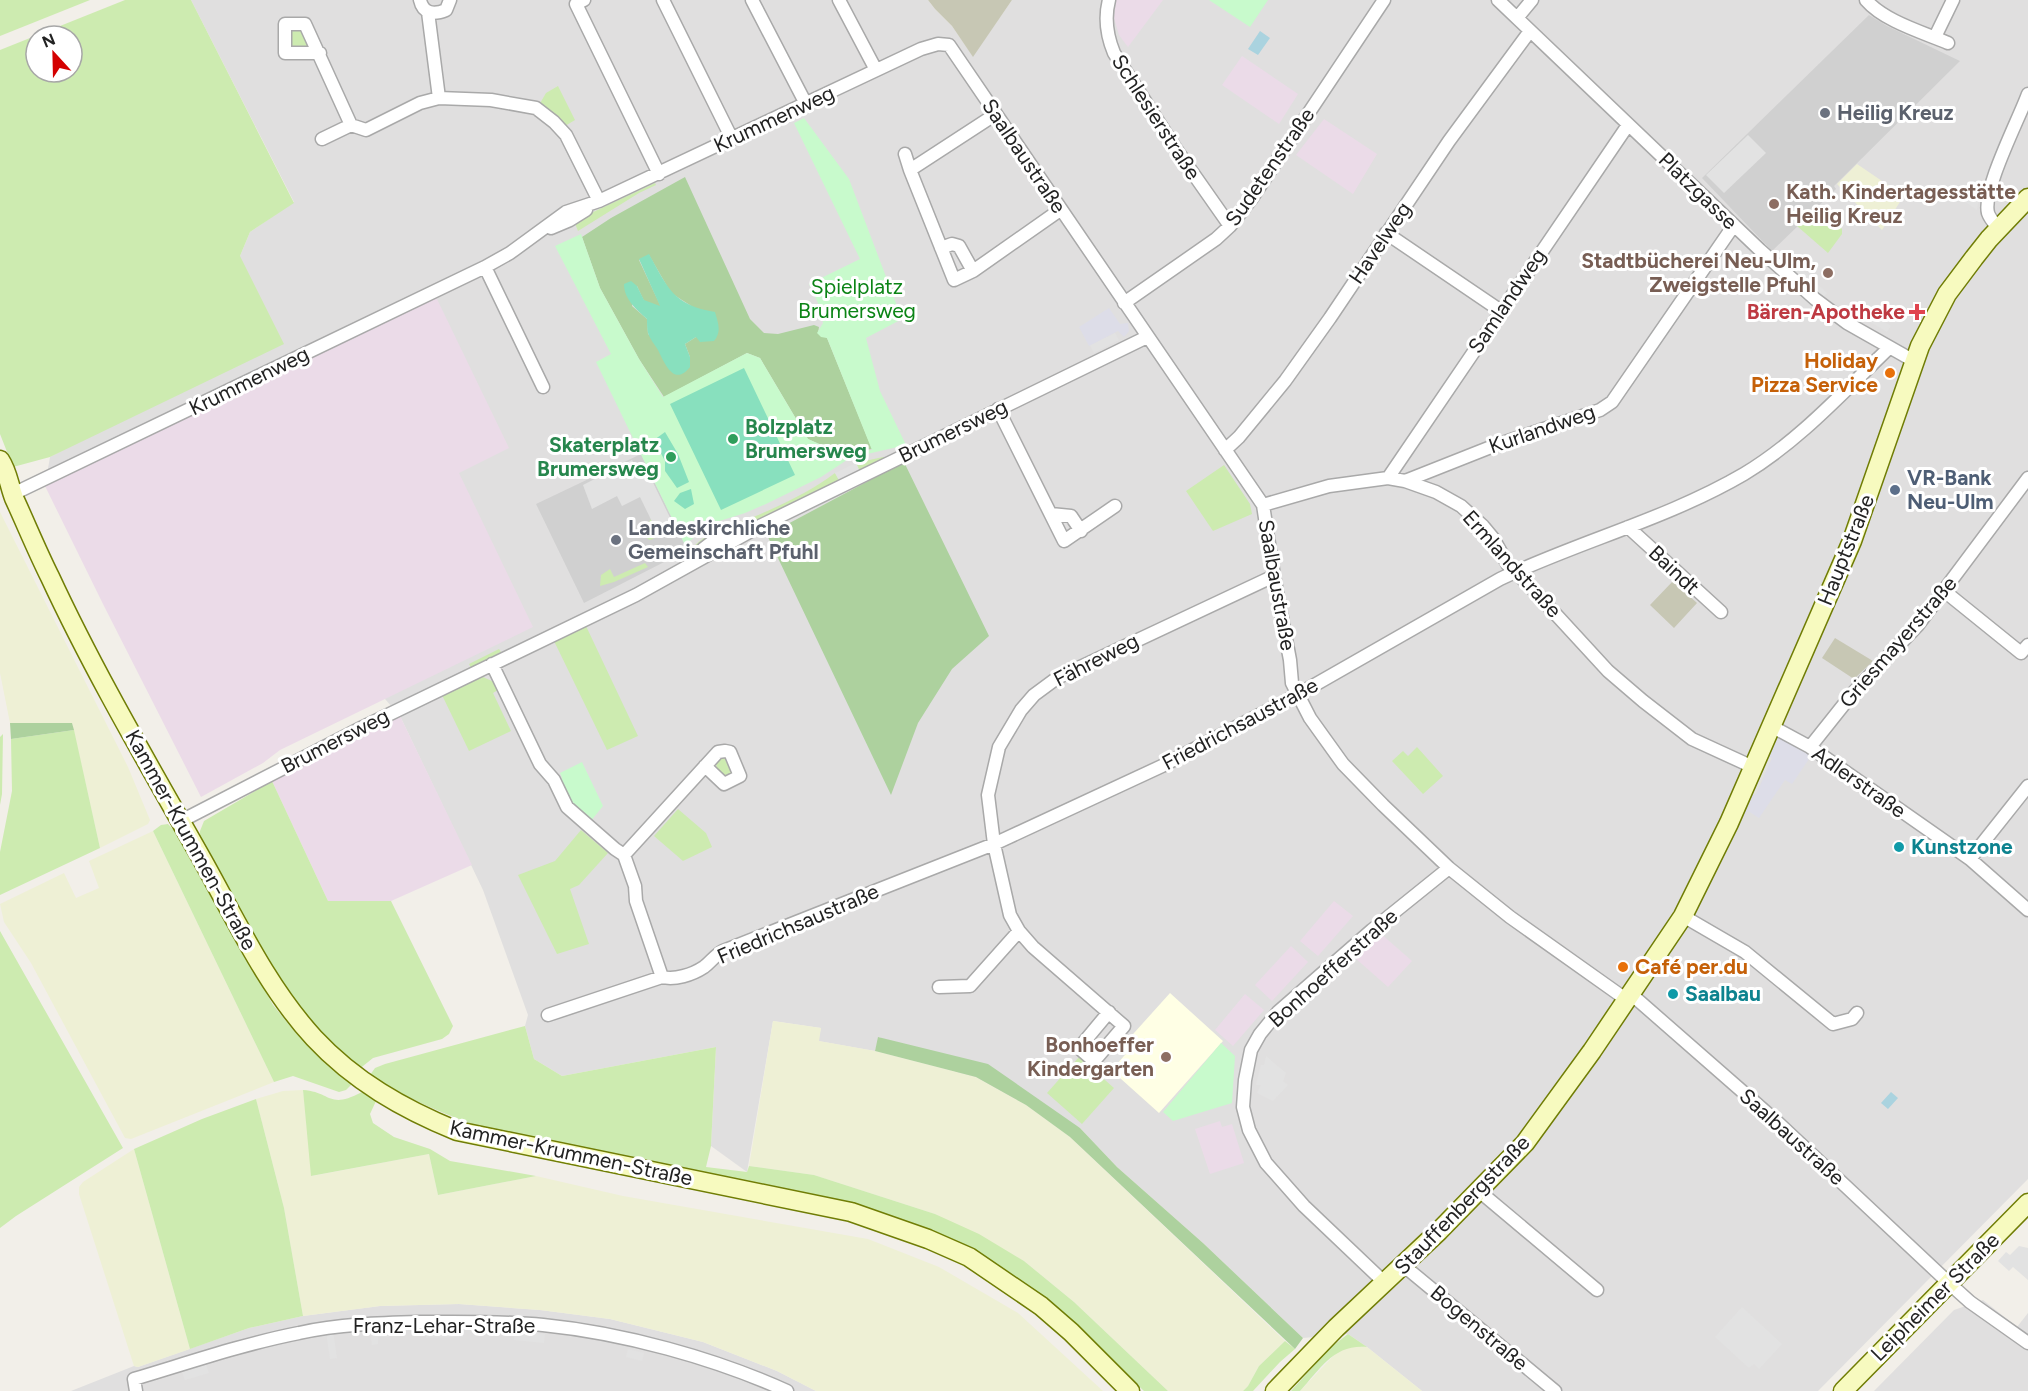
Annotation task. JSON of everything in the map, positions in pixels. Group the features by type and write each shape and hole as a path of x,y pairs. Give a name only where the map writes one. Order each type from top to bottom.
{"street":[{"path":"420,0 428,12 437,14 446,10 450,0"},
{"path":"583,0 576,4 659,174"},
{"path":"663,0 732,139"},
{"path":"752,0 806,104"},
{"path":"839,0 876,70"},
{"name":"Schlesierstraße","path":"1108,0 1107,37 1114,53 1176,149 1230,226"},
{"name":"Sudetenstraße","path":"1124,303 1216,239 1230,226 1252,198 1384,0"},
{"name":"Platzgasse","path":"1498,0 1734,225 1822,305 1889,348 1914,361"},
{"path":"1517,18 1532,0"},
{"path":"1866,0 1872,7 1897,21 1948,43"},
{"path":"1935,37 1953,0"},
{"path":"428,12 439,98"},
{"name":"Havelweg","path":"1225,450 1239,437 1285,381 1454,135 1530,31"},
{"name":"Krummenweg","path":"13,494 485,267 510,253 531,236 570,220 599,201 921,49 938,44 949,45"},
{"name":"Saalbaustraße","path":"949,45 1263,505 1292,683 1310,718 1343,764 1449,868 1509,916 1629,997 1775,1120 1970,1302 2028,1343"},
{"path":"320,53 351,125"},
{"path":"1999,229 1988,212 1989,193 2028,94"},
{"path":"322,139 351,125 366,130 420,103 439,98 491,100 536,108 566,135 599,201"},
{"path":"910,170 996,114"},
{"name":"Samlandweg","path":"1388,478 1628,124"},
{"path":"905,154 954,280 973,271 1060,210"},
{"name":"Hauptstraße","path":"1629,997 1683,916 1717,849 1754,767 1852,541 1914,361 1934,316 1947,294 1981,248 2028,198"},
{"name":"Kurlandweg","path":"1405,481 1496,444 1600,410 1612,402 1734,225"},
{"path":"1386,233 1501,311"},
{"path":"941,248 952,244 959,246 973,271"},
{"path":"485,267 543,387"},
{"name":"Brumersweg","path":"181,821 294,761 636,595 690,564 716,539 760,526 1147,337"},
{"name":"Friedrichsaustraße","path":"548,1015 662,977 673,979 705,967 723,951 994,843 1162,766 1297,695 1437,613 1515,571 1685,504 1744,473 1792,439 1889,348"},
{"path":"998,409 1064,542 1116,506"},
{"name":"Kammer-Krummen-Straße","path":"0,460 7,470 13,494 50,577 92,661 254,951 293,1013 329,1053 382,1095 422,1117 457,1131 851,1212 928,1239 969,1257 1041,1306 1071,1332 1130,1391"},
{"name":"Ermlandstraße","path":"1263,505 1329,486 1388,478 1405,481 1436,492 1472,514 1492,538 1508,566 1528,584 1608,671 1692,739 1754,767"},
{"name":"Griesmayerstraße","path":"1810,747 1853,693 1918,625 2028,478"},
{"name":"Kammer-Krummen-Straße","path":"0,479 13,494"},
{"path":"1051,514 1071,516 1081,531"},
{"name":"Baindt","path":"1628,527 1721,612"},
{"name":"Fähreweg","path":"1018,931 1010,915 994,843 988,795 999,747 1021,710 1034,695 1057,678 1274,576"},
{"path":"1943,590 2021,653 2028,645"},
{"path":"492,664 540,764 554,780 567,807 624,855 635,886 636,901 662,977"},
{"name":"Adlerstraße","path":"1771,726 1810,747 1970,859 2028,910"},
{"path":"624,855 705,766"},
{"path":"1970,859 2028,786"},
{"name":"Bonhoefferstraße","path":"1386,1283 1304,1206 1266,1163 1249,1130 1243,1107 1245,1080 1251,1050 1260,1034 1278,1012 1372,930 1449,868"},
{"path":"1683,916 1745,952 1833,1024 1852,1019 1857,1013"},
{"path":"939,987 970,986 1018,931 1033,947 1109,1012"},
{"name":"Stauffenbergstraße","path":"1275,1391 1336,1328 1404,1266 1479,1191 1534,1131 1629,997"},
{"path":"1479,1191 1597,1290"},
{"name":"Leipheimer Straße","path":"1843,1391 2028,1203"},
{"name":"Bogenstraße","path":"1404,1266 1555,1391"},
{"name":"Franz-Lehar-Straße","path":"135,1385 301,1332 374,1323 458,1322 543,1325 616,1337 682,1353 787,1391"}],"shaded area":[{"path":"191,0 928,0 952,26 973,56 1012,0 2028,0 2028,1179 1818,1391 1422,1391 1348,1334 1303,1338 1203,1243 1117,1167 1080,1128 879,1037 875,1051 818,1041 821,1028 773,1021 747,1172 711,1146 716,1047 562,1076 534,1059 525,1026 528,1015 483,890 400,716 385,699 45,486 50,457 99,432 240,256 250,232 294,202"},
{"path":"928,0 1012,0 973,57 952,26"},
{"path":"1116,0 1163,0 1128,47 1119,35 1114,18"},
{"path":"1869,15 1960,61 1834,186 1836,189 1772,251 1702,178"},
{"path":"1242,56 1298,94 1279,124 1222,85"},
{"path":"1324,119 1377,154 1353,194 1296,155"},
{"path":"1748,135 1766,153 1724,193 1706,175"},
{"path":"1857,164 1901,194 1902,192 1905,194 1882,230 1837,184"},
{"path":"1971,191 1979,196 1977,210 1964,201"},
{"path":"1786,255 1827,293 1822,299 1780,261"},
{"path":"436,297 509,448 459,473 533,627 280,750 263,763 201,797 45,486"},
{"path":"1109,308 1120,324 1128,323 1129,331 1124,337 1118,331 1089,346 1079,327"},
{"path":"1873,315 1891,326 1887,332 1869,321"},
{"path":"1115,333 1119,340 1094,353 1090,345"},
{"path":"641,454 685,545 672,558 584,603 536,504"},
{"path":"632,460 637,469 645,466 675,528 659,536 640,497 622,506 617,496 592,509 583,485"},
{"path":"856,463 860,472 840,482 835,473"},
{"path":"0,512 128,767 150,820 148,824 100,848 72,723 10,723 0,673"},
{"path":"1673,581 1697,603 1674,628 1650,605"},
{"path":"1835,638 1873,661 1854,679 1822,658"},
{"path":"400,716 472,865 391,901 328,901 272,781"},
{"path":"1776,737 1783,738 1811,756 1792,784 1785,780 1759,818 1748,811 1736,827 1748,792 1756,795 1772,758 1764,754"},
{"path":"1764,754 1772,758 1755,795 1748,792"},
{"path":"153,831 274,1082 131,1139 125,1138 31,963 4,922 0,904 64,873 76,898 99,888 89,861"},
{"path":"1334,901 1353,916 1318,956 1300,941"},
{"path":"1380,933 1412,961 1388,987 1354,957"},
{"path":"1291,946 1308,962 1272,1001 1255,985"},
{"name":"Bonhoeffer Kindergarten","path":"1170,993 1223,1041 1159,1113 1111,1070 1131,1048 1125,1043"},
{"path":"1245,994 1264,1010 1233,1046 1215,1030"},
{"path":"773,1021 821,1028 819,1041 875,1051 976,1077 1026,1105 1070,1137 1285,1341 1259,1366 1243,1391 1168,1391 1074,1302 1024,1261 935,1214 814,1175 749,1166"},
{"path":"1124,1042 1131,1048 1114,1067 1107,1061"},
{"path":"1266,1056 1286,1073 1283,1081 1288,1085 1273,1101 1257,1093 1261,1085 1256,1085"},
{"path":"303,1090 312,1176 429,1154 438,1195 536,1176 623,1196 868,1239 939,1267 1018,1313 1103,1391 816,1391 777,1371 703,1342 610,1319 540,1310 459,1304 380,1306 303,1316 284,1208 256,1099 283,1091"},
{"path":"1220,1121 1222,1127 1232,1124 1244,1163 1210,1174 1195,1129"},
{"path":"134,1149 190,1349 138,1367 134,1366 79,1194 79,1187 83,1182"},
{"path":"2019,1246 2028,1248 2028,1280 2013,1267 2009,1271 1998,1261 2006,1252 2010,1255"},
{"path":"1983,1300 2017,1327 2028,1313 2028,1391 1874,1391 1954,1310"},
{"path":"459,1304 540,1310 610,1319 703,1342 777,1371 816,1391 71,1391 134,1366 138,1367 249,1328 303,1316 380,1306"},
{"path":"1742,1307 1782,1344 1759,1369 1754,1364 1749,1368 1715,1337"},
{"path":"388,1327 389,1337 378,1337 378,1344 372,1345 370,1329"},
{"path":"463,1327 463,1337 426,1338 425,1329"},
{"path":"333,1331 337,1358 330,1359 326,1332"},
{"path":"515,1331 545,1334 544,1343 514,1340"},
{"path":"1354,1346 1367,1347 1422,1391 1300,1391 1338,1351"},
{"path":"628,1349 644,1353 642,1361 626,1357"},
{"path":"206,1365 209,1373 185,1380 182,1372"}],"green space":[{"path":"0,0 90,0 30,24 24,24 24,26 0,36"},
{"path":"125,0 191,0 294,203 250,232 240,256 284,344 50,457 13,467 0,434 0,50 24,40 24,84 84,84 84,24 65,24"},
{"path":"1209,0 1268,0 1250,27"},
{"path":"296,28 301,29 309,46 295,48 292,46 289,35"},
{"path":"558,86 575,120 565,126 560,119 539,105 546,93"},
{"name":"Spielplatz Brumersweg","path":"804,118 849,179 902,319 866,338 880,391 906,445 850,458 821,477 766,504 710,524 685,545 596,362 611,354 555,246 581,234 600,288 663,397 747,353 760,358 808,439 828,448 850,452 872,450 827,338 817,333 823,323 818,303 809,284 860,259 794,123"},
{"path":"685,177 750,319 764,333 778,334 814,325 819,327 818,333 827,338 872,449 850,452 828,448 808,439 760,358 747,353 664,397 639,359 600,288 582,237 611,218","holes":["649,255 671,293 696,309 696,337 685,344 690,357 690,367 648,334 647,319 632,306 637,286 644,301 661,307 639,260"]},
{"path":"655,183 656,185 578,231 574,221"},
{"path":"1818,207 1842,229 1842,234 1828,253 1797,226"},
{"path":"649,254 673,293 690,305 715,312 719,327 714,341 700,342 696,337 685,344 690,357 690,367 679,375 667,367 649,335 647,319 631,303 626,294 624,284 631,281 637,286 644,300 660,306 639,259"},
{"name":"Bolzplatz Brumersweg","path":"744,368 795,475 721,510 670,404"},
{"name":"Skaterplatz Brumersweg","path":"665,432 678,454 689,482 677,488 665,471 665,461 654,440"},
{"path":"886,458 860,472 856,463"},
{"path":"904,462 989,636 952,669 918,723 891,795 767,535"},
{"path":"1224,465 1250,504 1252,514 1213,531 1186,491"},
{"path":"835,473 840,482 757,522 727,529 705,540 693,551 691,549 712,532 782,504"},
{"path":"691,489 694,504 685,509 674,501 680,493"},
{"path":"651,519 659,536 650,540 645,537 650,528 646,526"},
{"path":"645,563 648,567 600,586 601,575 610,569 614,577"},
{"path":"586,626 638,736 607,750 554,641"},
{"path":"499,649 501,652 471,668 469,664"},
{"path":"483,677 494,682 498,690 493,693 511,731 469,751 442,695"},
{"path":"10,723 72,723 74,730 11,739"},
{"path":"74,730 100,848 0,895 0,852 12,791 11,739"},
{"path":"3,734 2,794 0,805 0,737"},
{"path":"1417,747 1443,776 1423,794 1392,761 1403,751 1408,756"},
{"path":"724,757 732,774 727,777 719,772 717,767 718,758"},
{"path":"582,762 603,806 590,822 572,807 560,781 562,778 560,773"},
{"path":"272,781 328,901 391,901 453,1026 449,1034 442,1039 373,1058 358,1070 311,1024 284,988 200,841 200,831 204,821"},
{"path":"678,809 706,833 712,847 683,861 654,836"},
{"path":"168,824 178,834 273,1005 295,1032 352,1084 346,1090 339,1092 293,1076 274,1082 153,831 161,825"},
{"path":"581,830 608,853 579,885 570,889 589,944 557,954 518,875 555,861"},
{"path":"0,931 123,1148 0,1228"},
{"path":"525,1026 534,1059 562,1076 716,1047 711,1146 706,1167 747,1172 749,1166 814,1175 935,1214 979,1234 1024,1261 1074,1302 1168,1391 1144,1391 1060,1313 928,1230 863,1207 808,1193 472,1124 420,1103 370,1075 375,1068 385,1064"},
{"path":"878,1037 988,1064 1080,1128 1117,1167 1203,1243 1303,1338 1295,1349 1070,1137 1026,1105 976,1077 875,1051"},
{"path":"1221,1043 1235,1056 1232,1103 1173,1121 1163,1112"},
{"path":"1079,1057 1114,1088 1082,1124 1047,1093"},
{"path":"303,1090 336,1100 343,1100 362,1092 376,1101 370,1114 373,1123 394,1137 430,1149 450,1161 536,1176 438,1195 429,1154 311,1176"},
{"path":"256,1099 284,1208 303,1316 249,1328 190,1349 134,1149 202,1119"},
{"path":"1348,1334 1367,1347 1346,1349 1337,1354 1322,1366 1300,1391 1291,1391 1330,1348"},
{"path":"1285,1341 1295,1349 1253,1391 1243,1391 1259,1366"}],"water":[{"path":"1260,31 1270,38 1258,55 1248,49"},
{"path":"1891,1092 1898,1098 1888,1109 1881,1103"}],"place":[{"name":"Heilig Kreuz","path":"1825,113"},
{"name":"Kath. Kindertagesstätte Heilig Kreuz","path":"1774,204"},
{"name":"Stadtbücherei Neu-Ulm, Zweigstelle Pfuhl","path":"1828,273"},
{"name":"Bären-Apotheke","path":"1917,312"},
{"name":"Holiday Pizza Service","path":"1890,373"},
{"name":"Bolzplatz Brumersweg","path":"733,439"},
{"name":"Skaterplatz Brumersweg","path":"671,457"},
{"name":"VR-Bank Neu-Ulm","path":"1895,490"},
{"name":"Landeskirchliche Gemeinschaft Pfuhl","path":"616,540"},
{"name":"Kunstzone","path":"1899,847"},
{"name":"Café per.du","path":"1623,967"},
{"name":"Saalbau","path":"1673,994"},
{"name":"Bonhoeffer Kindergarten","path":"1166,1057"}]}
